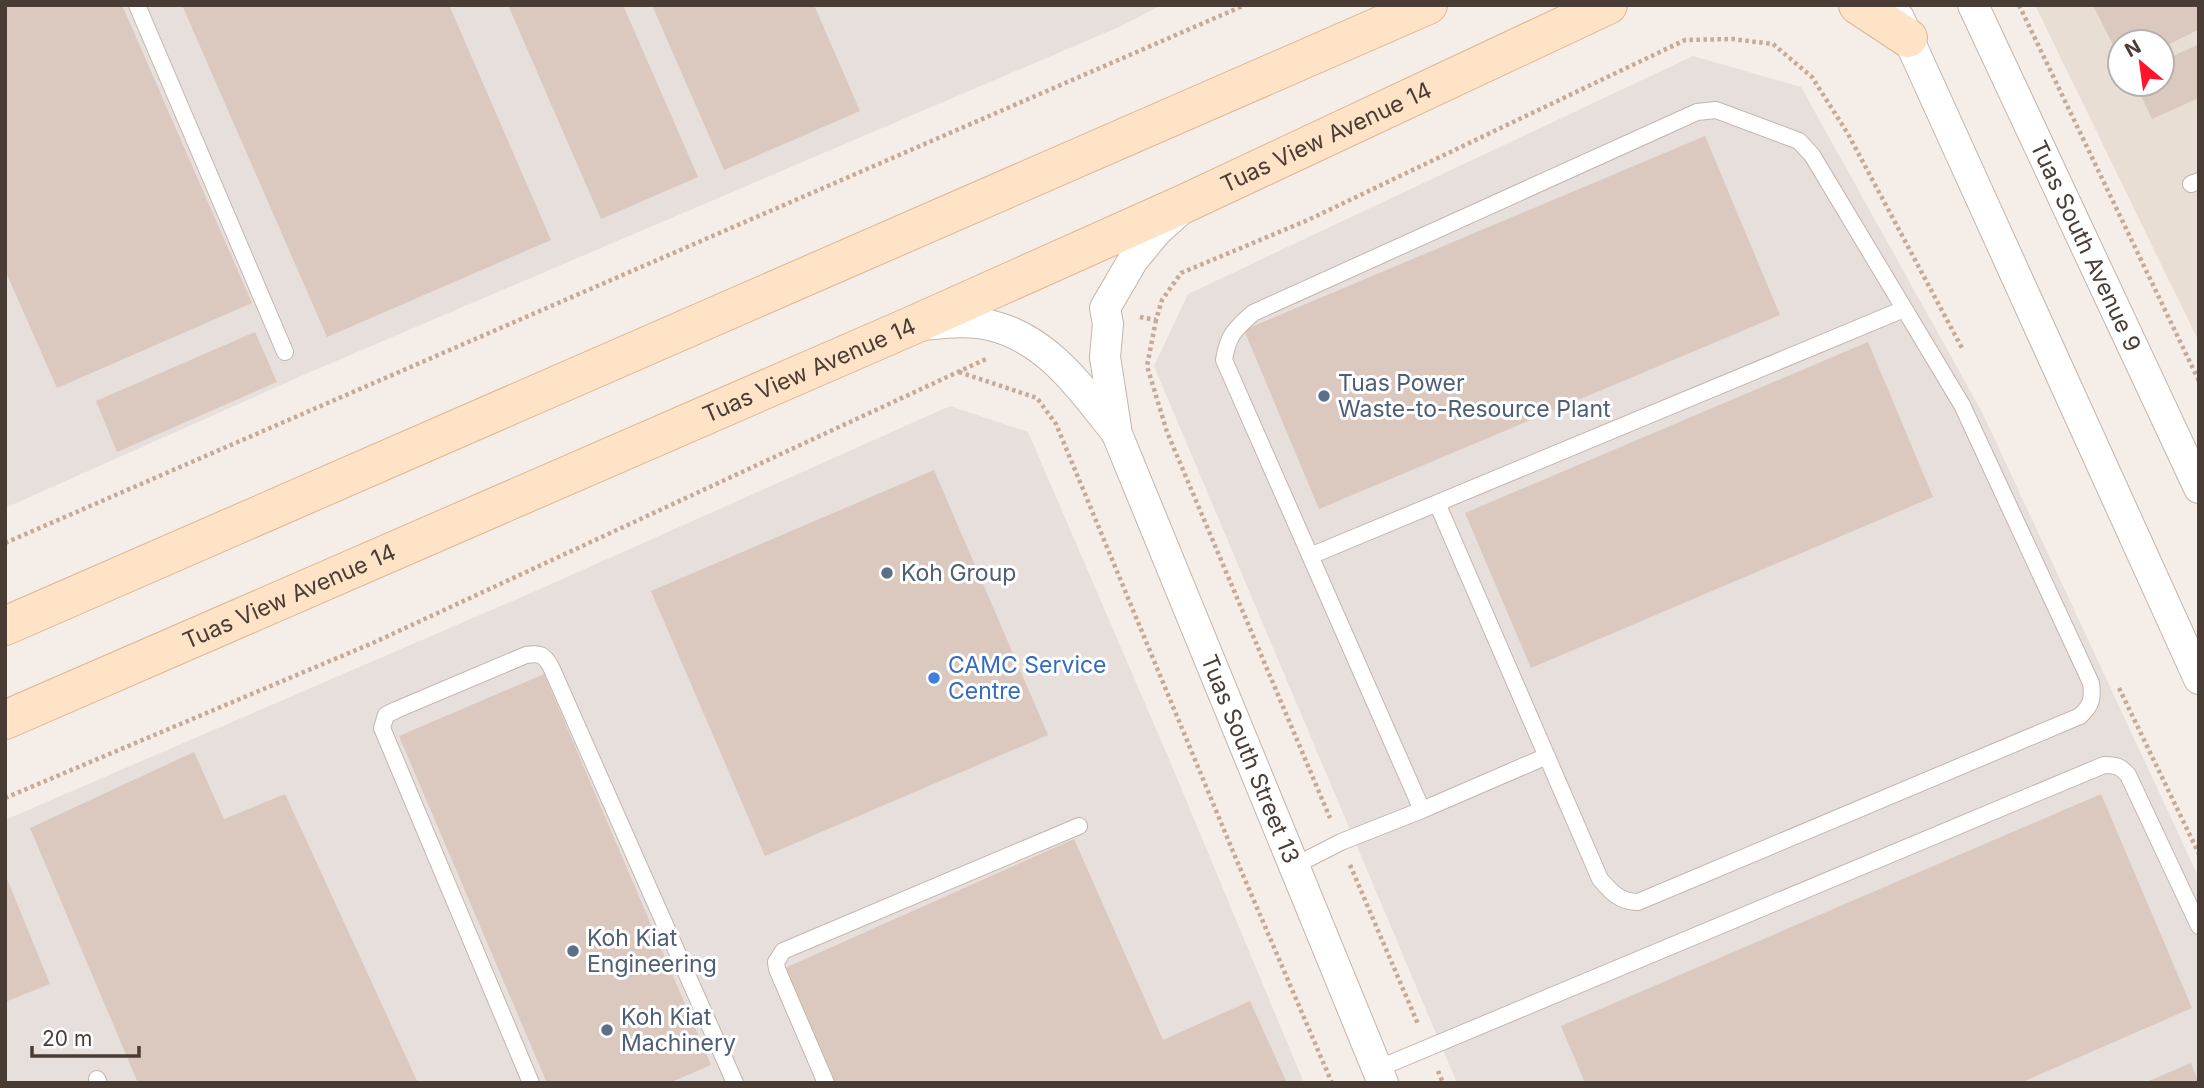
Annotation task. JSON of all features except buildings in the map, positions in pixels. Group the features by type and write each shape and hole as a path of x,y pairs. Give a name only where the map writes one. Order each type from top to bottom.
{"street":[{"path":"5,626 1428,5"},
{"name":"Tuas View Avenue 14","path":"5,720 911,326 1188,202 1608,5"},
{"path":"1858,5 1901,22 2199,679"},
{"name":"Tuas South Avenue 9","path":"1973,5 2199,488"},
{"path":"1105,308 1133,260 1156,232 1188,202"},
{"name":"Tuas South Street 13","path":"1105,308 1108,324 1105,357 1117,435 1380,1076"},
{"name":"Tuas South Street 13","path":"911,326 958,322 989,325 1027,340 1066,369 1117,435"}],"lane":[{"path":"137,5 285,352"},
{"path":"1422,810 1224,360 1227,340 1253,313 1697,112 1716,110 1799,141 1812,155 1962,405 2091,683 2093,699 2089,708 2080,716 1638,902 1625,902 1611,892 1600,878 1437,503"},
{"path":"1310,556 1904,309"},
{"path":"531,1083 382,728 386,716 396,710 526,655 539,653 546,657 551,667 735,1083"},
{"path":"1294,866 1341,842 1547,756"},
{"path":"1380,1076 1428,1048 2104,765 2114,765 2128,775 2199,926"},
{"path":"826,1083 776,969 776,962 783,951 1079,826"}],"path":[{"path":"5,543 1245,5"},
{"path":"2019,5 2199,381"},
{"path":"1428,1048 1167,432 1147,366 1162,300 1181,273 1308,220 1685,40 1732,39 1773,44 1812,78 1848,134 1964,352"},
{"path":"1105,308 1156,320"},
{"path":"5,798 375,642 1027,340"},
{"path":"959,372 1037,398 1056,424 1332,1083"},
{"path":"2115,679 2199,855"}],"shaded area":[{"path":"5,5 1162,5 1119,27 308,373 5,508"},
{"path":"2035,5 2199,5 2199,342"},
{"path":"1693,56 1801,87 1982,412 2199,878 2199,1083 1457,1083 1154,366 1188,294"},
{"path":"950,406 1028,432 1169,759 1304,1083 5,1083 5,820 538,590"}],"place":[{"name":"Tuas Power Waste-to-Resource Plant","path":"1324,396"},
{"name":"Koh Group","path":"887,573"},
{"name":"CAMC Service Centre","path":"934,678"},
{"name":"Koh Kiat Engineering","path":"573,951"},
{"name":"Koh Kiat Machinery","path":"607,1030"}]}
